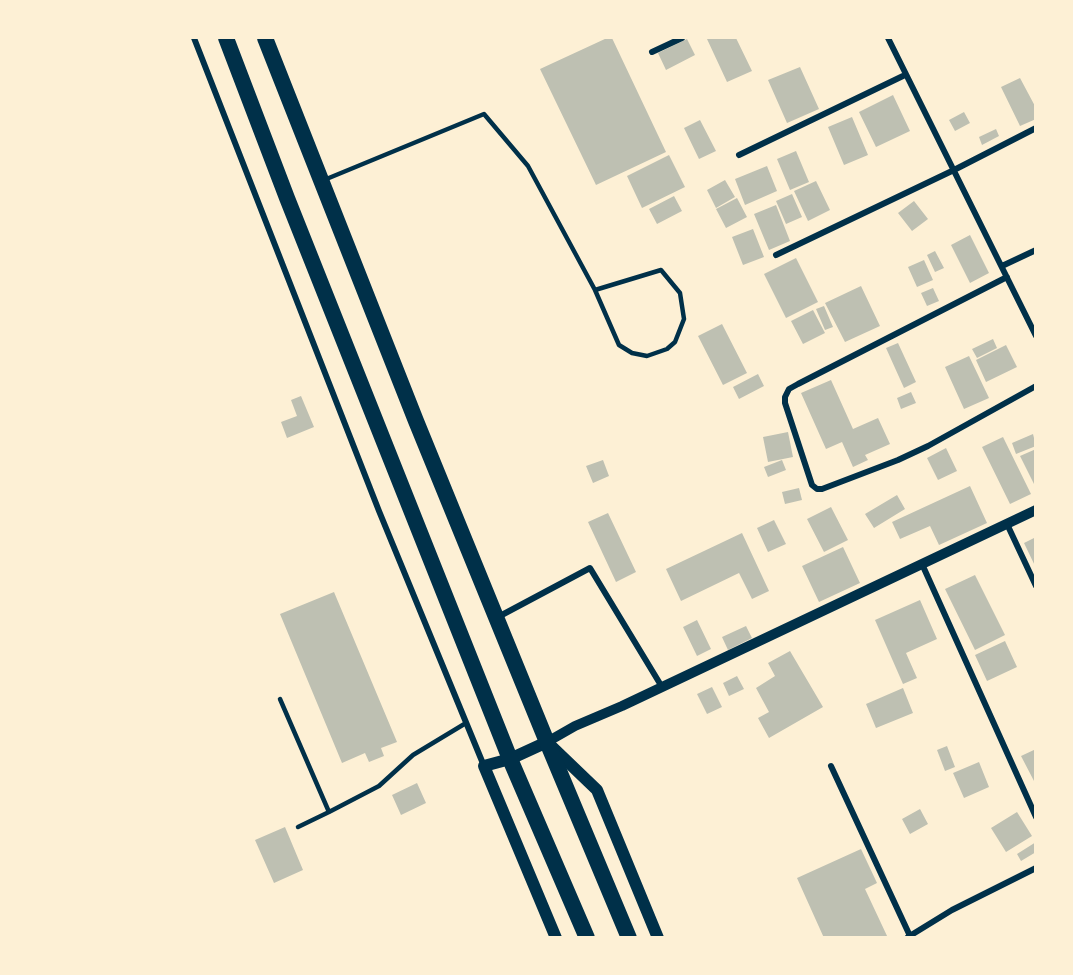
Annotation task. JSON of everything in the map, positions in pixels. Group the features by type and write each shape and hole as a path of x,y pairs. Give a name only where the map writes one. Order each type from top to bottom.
{"highway":[{"path":"226,38 287,198 510,759 587,938"},
{"path":"265,38 413,413 629,938"}],"main road":[{"path":"556,938 484,766 510,759 547,742 597,790 658,938"}],"street":[{"path":"194,38 379,511 484,766"},
{"path":"652,52 682,38"},
{"path":"888,38 1035,336"},
{"path":"739,155 905,75"},
{"path":"776,255 954,170 1035,128"},
{"path":"1002,266 1035,250"},
{"path":"1007,277 789,389 785,403 812,485 817,489 822,489 928,446 1035,386"},
{"path":"547,742 575,726 1035,510"},
{"path":"1007,524 1035,586"},
{"path":"922,564 1035,817"},
{"path":"498,617 590,568 662,687"},
{"path":"831,766 908,937 952,910 1035,868"}],"lane":[{"path":"322,181 484,114 528,166 595,290 620,345 632,353 647,356 667,349 675,342 684,318 680,294 661,270 595,290"},
{"path":"280,699 329,813"},
{"path":"298,827 379,786 412,755 466,723"}],"building":[{"path":"607,38 612,38 666,152 596,185 540,69"},
{"path":"736,38 752,71 727,82 707,39"},
{"path":"687,39 695,55 666,70 658,53"},
{"path":"800,67 819,109 787,123 768,80"},
{"path":"1020,78 1036,108 1036,119 1020,126 1001,87"},
{"path":"893,95 910,131 876,147 859,112"},
{"path":"964,112 970,123 955,131 949,120"},
{"path":"852,117 868,155 844,165 828,127"},
{"path":"700,120 716,151 699,159 684,128"},
{"path":"996,129 999,136 982,145 979,137"},
{"path":"796,151 809,182 790,190 777,159"},
{"path":"669,155 685,187 642,208 627,176"},
{"path":"767,166 777,191 745,205 735,179"},
{"path":"725,180 735,197 716,208 707,190"},
{"path":"816,181 830,210 808,221 794,191"},
{"path":"792,194 802,217 786,224 776,201"},
{"path":"674,196 682,211 657,224 649,209"},
{"path":"737,198 747,217 726,228 716,209"},
{"path":"914,201 928,219 912,231 898,213"},
{"path":"776,205 790,241 769,250 754,214"},
{"path":"753,229 764,257 743,265 732,237"},
{"path":"970,235 989,273 970,283 951,245"},
{"path":"935,251 944,268 935,272 927,255"},
{"path":"796,258 818,302 786,318 764,274"},
{"path":"924,260 933,280 917,287 908,267"},
{"path":"861,286 880,326 845,342 825,303"},
{"path":"933,288 939,301 927,306 921,293"},
{"path":"824,306 833,327 825,330 816,309"},
{"path":"813,310 825,333 803,344 791,321"},
{"path":"722,324 747,373 723,385 698,336"},
{"path":"993,339 997,348 977,358 972,349"},
{"path":"898,343 916,382 904,388 886,348"},
{"path":"1006,345 1017,367 986,382 976,360"},
{"path":"969,356 989,398 964,409 945,367"},
{"path":"758,374 764,386 739,399 733,387"},
{"path":"831,380 853,429 878,418 890,444 865,455 868,460 853,467 842,442 826,449 801,393"},
{"path":"911,392 916,403 901,409 897,398"},
{"path":"301,396 314,427 287,438 281,422 297,416 291,400"},
{"path":"788,432 793,457 768,462 763,437"},
{"path":"1033,434 1036,446 1016,454 1012,443"},
{"path":"1003,437 1031,494 1010,504 982,447"},
{"path":"946,448 957,471 938,480 927,458"},
{"path":"1036,449 1036,488 1020,456"},
{"path":"603,460 609,476 593,483 586,466"},
{"path":"782,460 786,470 768,477 764,467"},
{"path":"970,486 987,523 939,545 930,526 900,539 892,522"},
{"path":"799,488 802,500 785,504 782,492"},
{"path":"897,495 905,509 874,528 865,514"},
{"path":"831,507 848,540 824,552 807,519"},
{"path":"608,513 636,572 616,582 588,522"},
{"path":"774,520 786,544 768,552 757,528"},
{"path":"742,533 769,591 752,599 739,573 681,601 666,569"},
{"path":"1036,537 1036,568 1024,543"},
{"path":"843,547 860,583 819,602 802,566"},
{"path":"975,575 1005,635 975,650 945,589"},
{"path":"334,592 397,742 381,748 384,756 369,762 365,753 342,763 280,614"},
{"path":"920,600 937,639 906,653 917,678 903,684 875,620"},
{"path":"697,620 711,649 697,656 683,627"},
{"path":"746,626 752,638 728,650 722,637"},
{"path":"1005,641 1017,667 987,681 975,655"},
{"path":"790,651 823,707 769,738 758,718 769,712 756,688 775,676 768,663"},
{"path":"737,676 744,689 729,696 723,683"},
{"path":"712,687 722,707 707,714 697,694"},
{"path":"903,688 913,713 876,728 866,704"},
{"path":"947,746 955,767 945,771 937,750"},
{"path":"1036,749 1036,780 1034,781 1021,756"},
{"path":"979,762 989,787 964,798 953,773"},
{"path":"417,783 426,803 401,815 392,795"},
{"path":"920,809 928,824 910,834 902,819"},
{"path":"1017,812 1032,836 1006,852 991,828"},
{"path":"285,827 303,870 274,883 255,840"},
{"path":"1036,842 1036,852 1021,861 1017,854"},
{"path":"861,849 877,883 865,889 888,938 824,938 797,878"}]}
